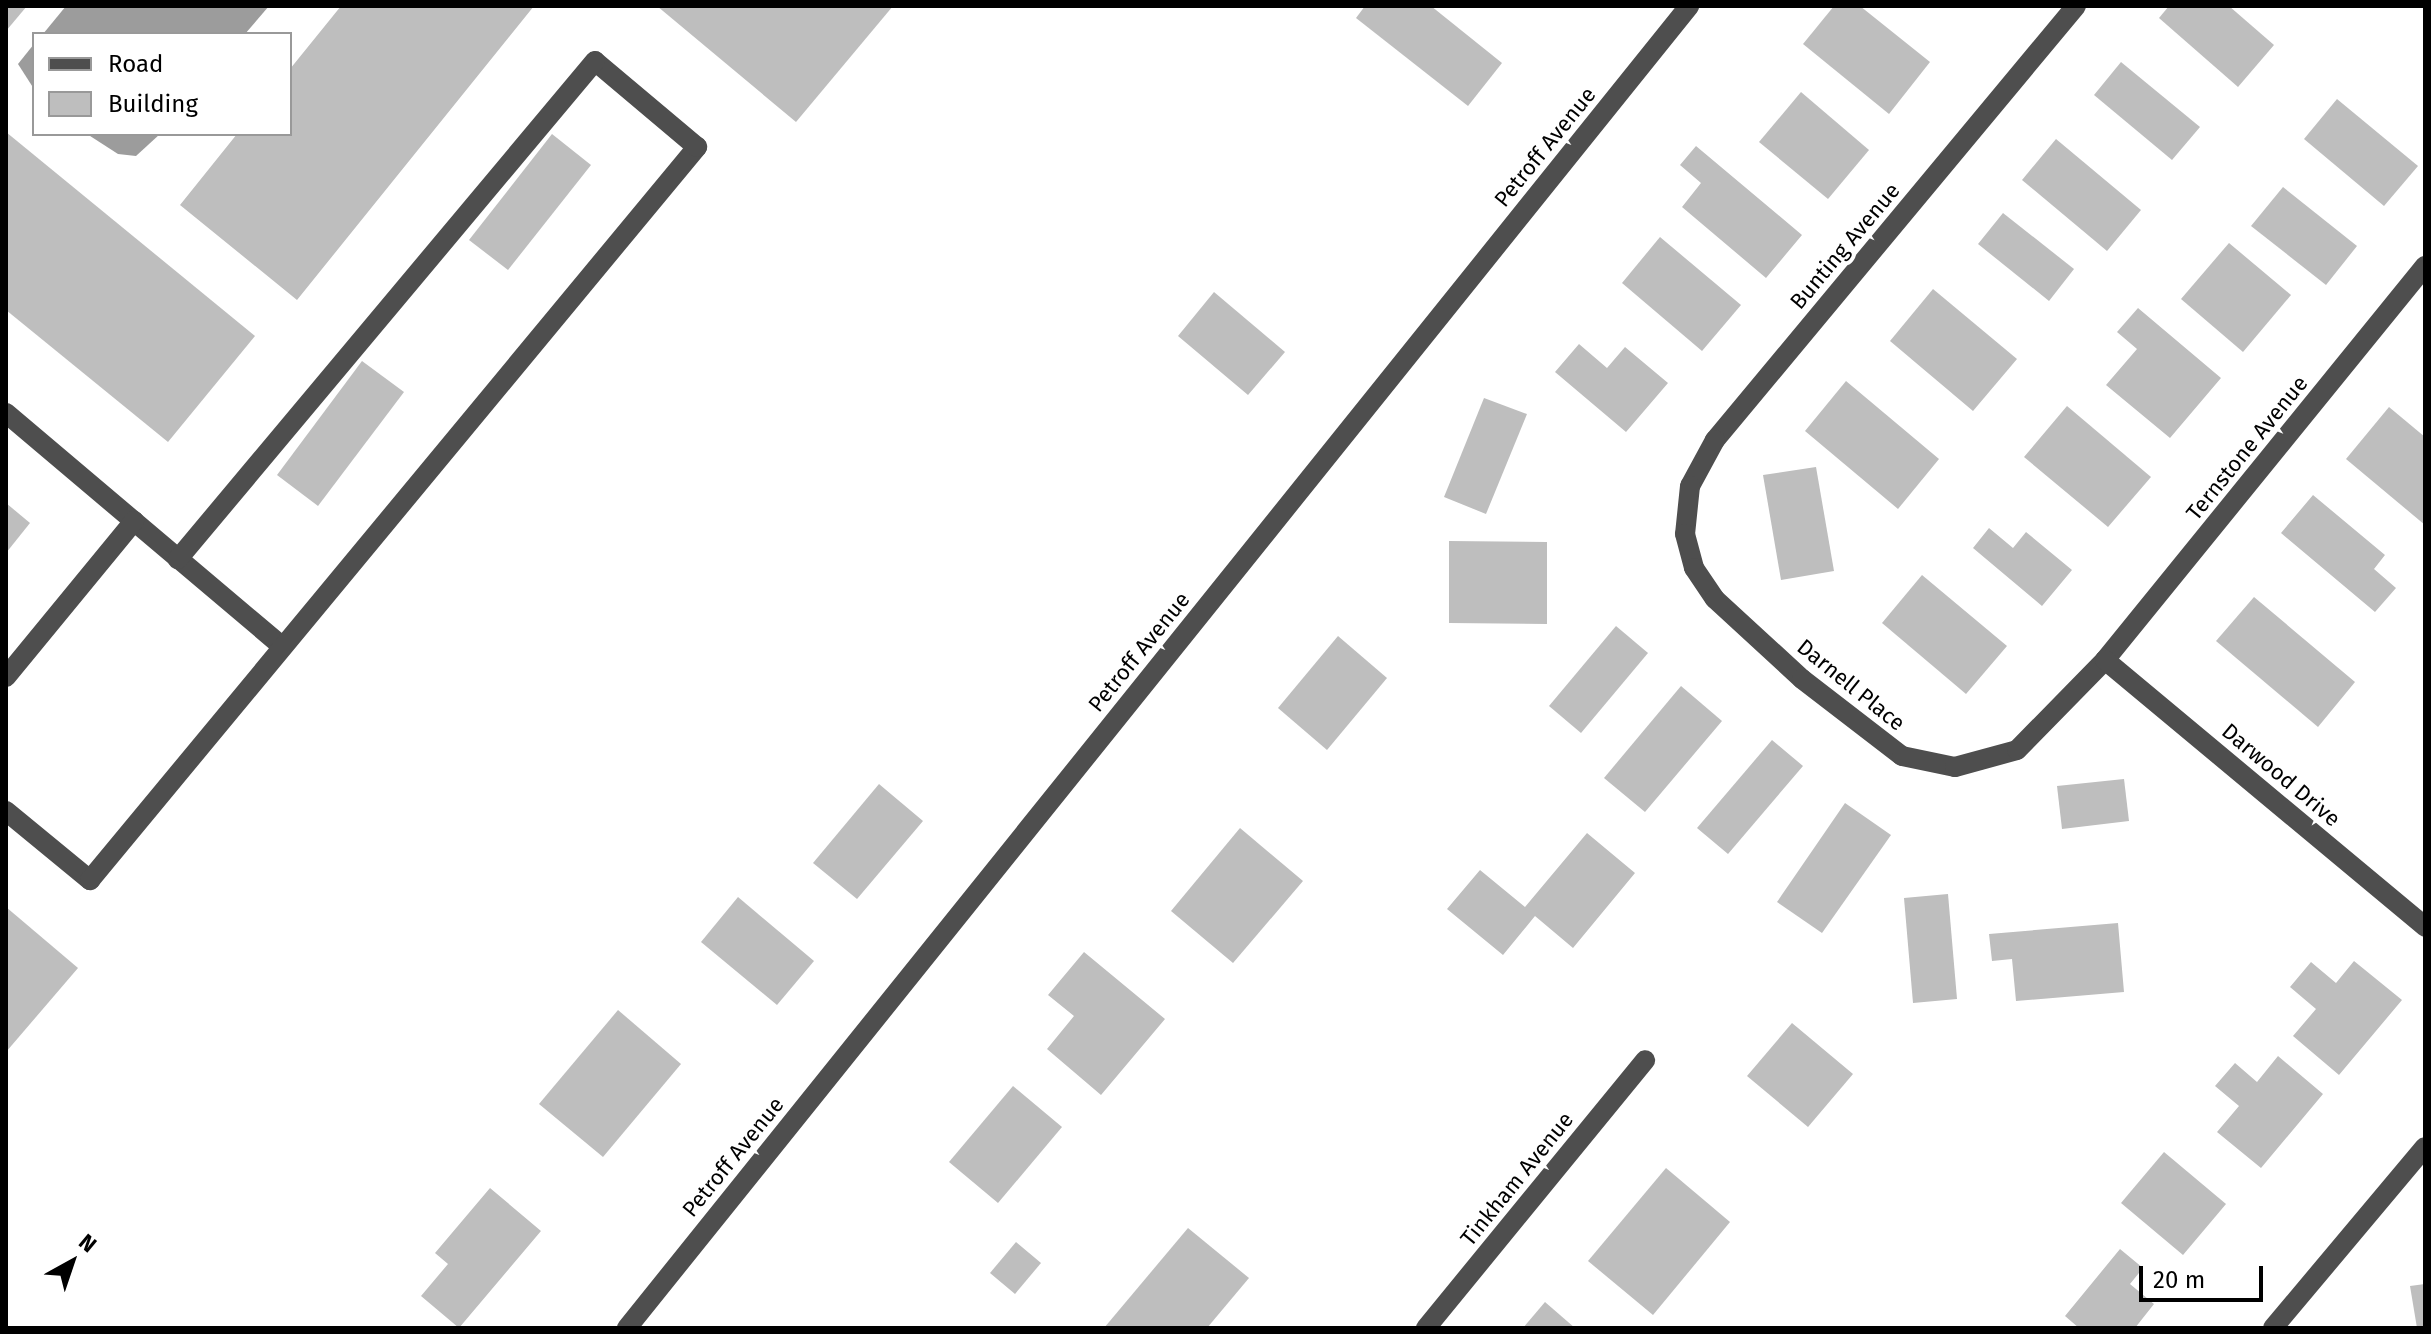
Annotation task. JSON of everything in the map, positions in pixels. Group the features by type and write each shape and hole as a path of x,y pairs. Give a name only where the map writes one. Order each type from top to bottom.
{"street":[{"name":"Petroff Avenue","path":"627,1328 1689,6"},
{"name":"Bunting Avenue","path":"1685,534 1690,486 1715,440 2076,6"},
{"path":"6,811 90,880 697,147 595,61 178,559"},
{"name":"Ternstone Avenue","path":"2105,660 2425,266"},
{"path":"6,413 282,646"},
{"path":"6,677 134,521"},
{"name":"Darnell Place","path":"1685,534 1694,568 1715,599 1802,679 1902,756 1955,767 2017,750 2105,660"},
{"name":"Darwood Drive","path":"2105,660 2425,927"},
{"name":"Tinkham Avenue","path":"1426,1328 1645,1060"},
{"path":"2273,1328 2425,1147"}],"shaded area":[{"path":"66,6 269,6 247,32 45,32"},
{"path":"32,46 32,86 18,64"},
{"path":"90,136 158,136 136,156 118,154"}],"building":[{"path":"6,6 27,6 6,31"},
{"path":"341,6 534,6 297,300 180,205 235,136 292,136 292,67"},
{"path":"657,6 893,6 796,122"},
{"path":"1365,6 1431,6 1502,63 1468,106 1356,18"},
{"path":"1834,6 1860,6 1930,62 1889,114 1803,44"},
{"path":"2169,6 2229,6 2274,45 2238,87 2159,18"},
{"path":"2121,62 2200,127 2172,160 2094,95"},
{"path":"1801,92 1869,150 1828,199 1759,142"},
{"path":"2337,99 2418,166 2384,206 2304,139"},
{"path":"6,132 255,336 168,442 6,310"},
{"path":"552,134 591,165 508,270 469,240"},
{"path":"2056,139 2141,210 2107,251 2022,180"},
{"path":"1696,146 1802,235 1766,278 1682,207 1701,183 1680,165"},
{"path":"2283,187 2357,246 2326,285 2251,226"},
{"path":"2003,213 2074,269 2049,301 1978,244"},
{"path":"1660,237 1741,305 1702,351 1622,283"},
{"path":"2229,243 2291,295 2243,352 2181,299"},
{"path":"1933,289 2017,359 1973,411 1890,341"},
{"path":"1214,292 1285,352 1248,395 1178,336"},
{"path":"2138,308 2221,378 2170,438 2106,385 2137,349 2117,332"},
{"path":"1579,344 1607,368 1625,347 1668,383 1626,432 1555,372"},
{"path":"362,361 404,392 318,506 277,475"},
{"path":"1846,381 1939,459 1898,509 1805,431"},
{"path":"1484,398 1527,414 1486,514 1444,497"},
{"path":"2067,406 2151,477 2108,527 2024,457"},
{"path":"2389,407 2425,437 2425,525 2346,459"},
{"path":"1816,467 1834,571 1781,580 1763,475"},
{"path":"2313,495 2385,555 2374,569 2396,588 2375,612 2281,533"},
{"path":"6,503 30,523 6,553"},
{"path":"1989,528 2013,548 2026,532 2072,570 2042,606 1973,548"},
{"path":"1449,541 1547,542 1547,624 1449,623"},
{"path":"1922,575 2007,646 1966,694 1882,623"},
{"path":"2254,597 2355,682 2318,727 2216,641"},
{"path":"1616,626 1648,653 1581,733 1549,706"},
{"path":"1338,636 1387,678 1327,750 1278,708"},
{"path":"1681,686 1722,721 1645,812 1604,778"},
{"path":"1772,740 1803,766 1728,854 1697,828"},
{"path":"2124,779 2129,821 2062,829 2057,786"},
{"path":"879,784 923,821 857,899 813,863"},
{"path":"1845,803 1891,835 1822,933 1777,902"},
{"path":"1240,828 1303,881 1233,963 1171,911"},
{"path":"1587,833 1635,873 1573,948 1535,916 1503,955 1447,909 1480,870 1525,907"},
{"path":"1948,894 1957,999 1913,1003 1904,898"},
{"path":"738,897 814,961 777,1005 701,942"},
{"path":"6,907 78,968 6,1052"},
{"path":"2118,923 2124,992 2016,1001 2012,959 1992,961 1989,934"},
{"path":"1084,952 1165,1019 1101,1095 1047,1049 1074,1016 1048,995"},
{"path":"2354,961 2402,1000 2339,1075 2293,1036 2316,1009 2290,987 2311,962 2336,983"},
{"path":"618,1010 681,1064 603,1157 539,1104"},
{"path":"1792,1023 1853,1074 1808,1127 1747,1076"},
{"path":"2278,1056 2323,1094 2261,1168 2217,1132 2239,1106 2215,1086 2235,1063 2257,1082"},
{"path":"1013,1086 1062,1127 998,1203 949,1162"},
{"path":"2164,1152 2226,1204 2183,1255 2121,1203"},
{"path":"1666,1168 1730,1222 1653,1315 1588,1261"},
{"path":"490,1188 541,1231 459,1328 421,1296 448,1264 435,1253"},
{"path":"1188,1228 1249,1278 1207,1328 1104,1328"},
{"path":"1016,1242 1041,1263 1015,1294 990,1273"},
{"path":"2120,1249 2143,1268 2130,1284 2154,1304 2135,1328 2079,1328 2065,1316"},
{"path":"2425,1284 2425,1328 2417,1328 2410,1286"},
{"path":"1545,1302 1575,1328 1523,1328"}]}
